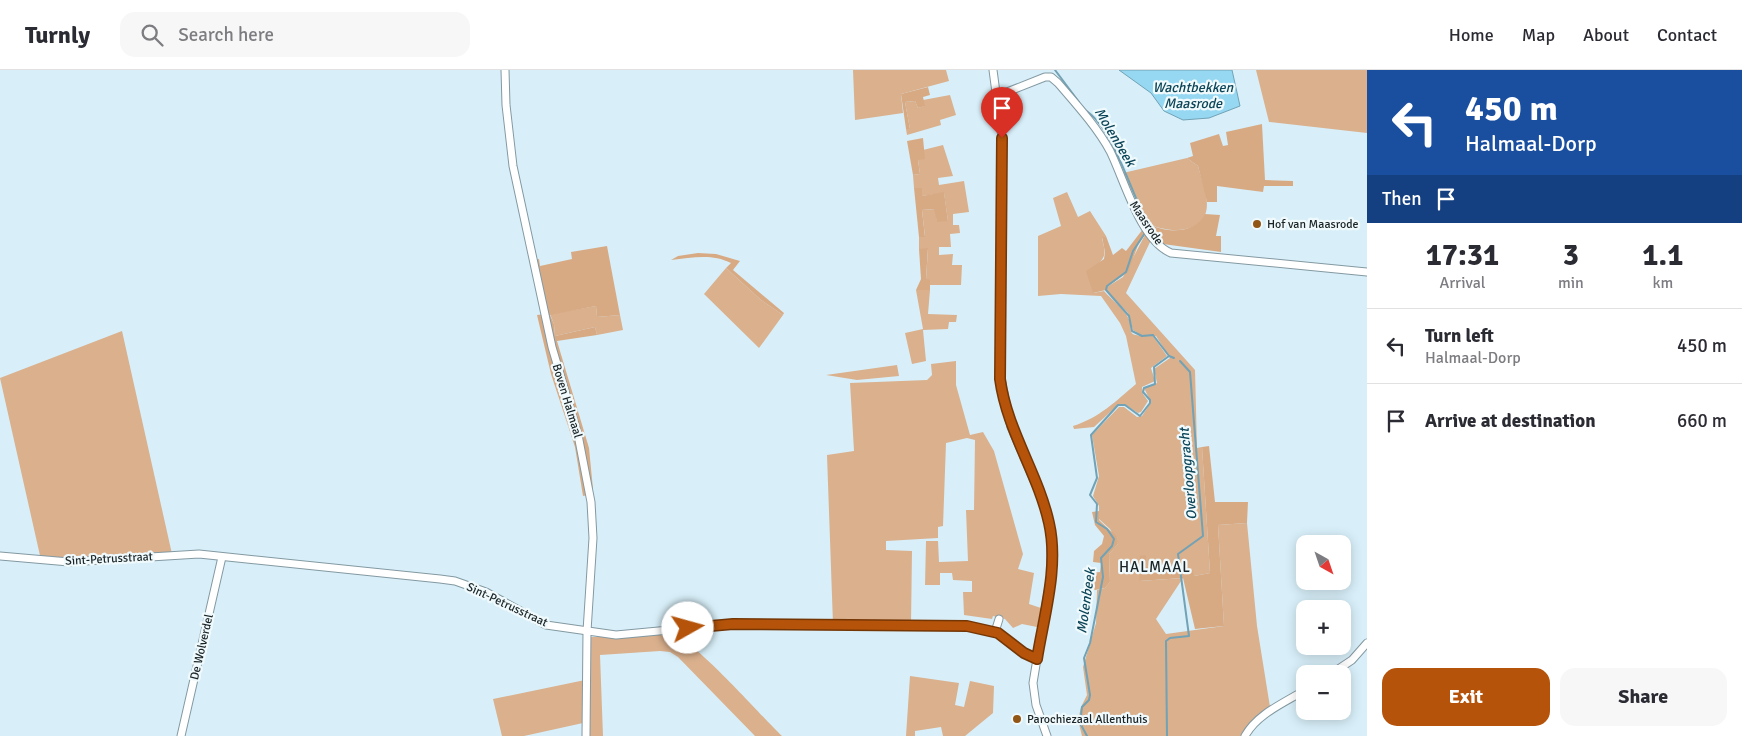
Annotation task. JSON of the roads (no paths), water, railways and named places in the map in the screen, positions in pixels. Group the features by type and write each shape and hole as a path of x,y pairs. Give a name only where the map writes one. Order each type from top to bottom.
{"street":[{"name":"Boven Halmaal","path":"505,70 506,105 513,166 549,338 578,435 591,502 592,558 586,632 586,736"},
{"path":"993,70 1002,138 1000,379 1006,411 1042,499 1052,545 1051,574 1033,684 1034,698 1047,736"},
{"name":"Maasrode","path":"997,96 1051,74 1103,141 1133,206 1155,240 1164,250 1367,272"},
{"name":"Sint-Petrusstraat","path":"0,556 69,562 199,554 455,581 506,602 546,625 586,632 635,634 733,624 834,626 949,625 995,632 1024,653 1037,659"},
{"name":"De Wolverdel","path":"181,736 222,557"},
{"path":"995,632 999,619"},
{"path":"1344,665 1352,660 1367,643"},
{"path":"1244,736 1252,724 1262,716 1296,695"}],"water":[{"name":"Wachtbekken Maasrode","path":"1119,70 1232,70 1240,106 1209,118 1183,120 1164,111 1151,93"}],"waterway":[{"name":"Molenbeek","path":"1055,70 1079,102"},
{"name":"Molenbeek","path":"1085,110 1095,118 1112,144 1146,220"},
{"name":"Molenbeek","path":"1087,736 1080,723 1082,707 1089,700 1090,695 1084,658 1090,643 1103,577 1101,558 1112,546 1114,539 1107,529 1096,522 1097,504 1090,495 1097,478 1091,435 1118,405 1125,405 1140,416 1150,403 1150,400 1143,392 1144,388 1155,384 1154,367 1169,356 1153,335 1142,336 1132,331 1129,316 1106,290 1107,286 1126,272 1133,251 1145,233"},
{"name":"Molenbeek","path":"1169,356 1174,358"},
{"name":"Overloopgracht","path":"1167,736 1166,641 1170,638 1189,636 1178,554 1203,536 1190,372 1180,361"}],"place":[{"name":"Hof van Maasrode","path":"1257,224"},
{"name":"Parochiezaal Allenthuis","path":"1017,719"}],"district":[{"name":"HALMAAL","path":"1155,567"}]}
